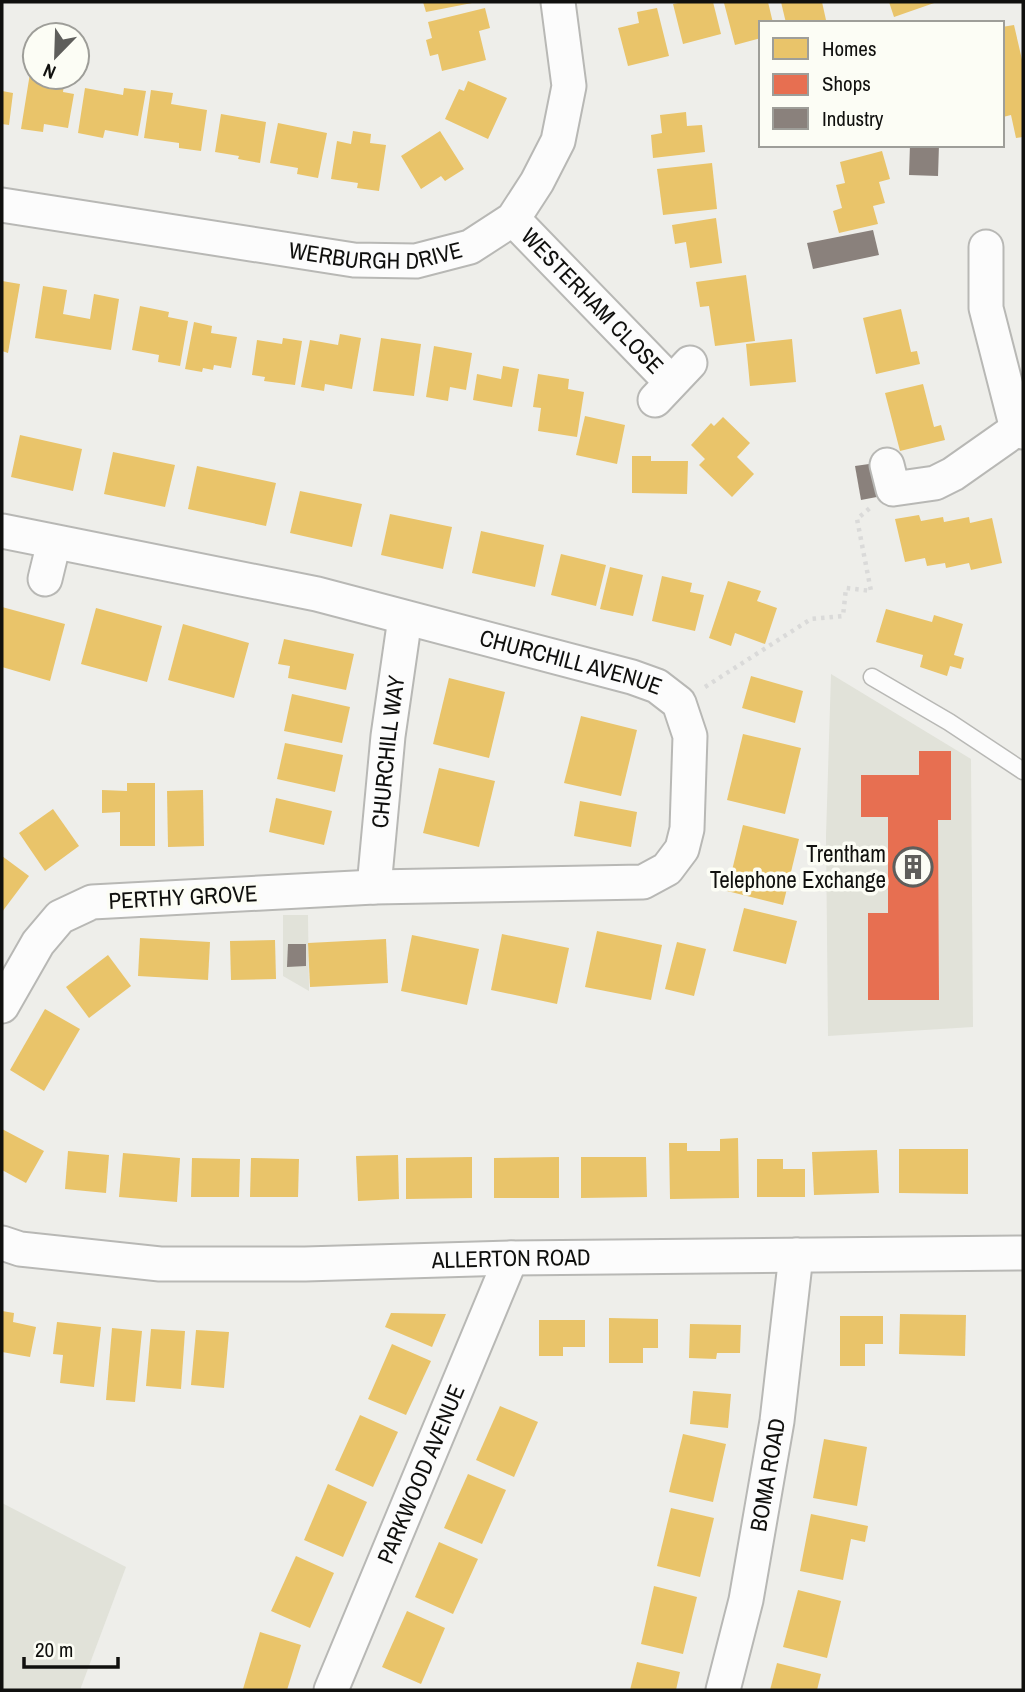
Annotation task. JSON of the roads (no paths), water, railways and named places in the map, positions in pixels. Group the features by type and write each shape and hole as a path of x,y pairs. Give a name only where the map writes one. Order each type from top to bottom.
{"street":[{"name":"WERBURGH DRIVE","path":"2,205 366,260 416,261 470,247 513,219 537,183 558,141 569,86 558,2"},
{"name":"WESTERHAM CLOSE","path":"513,219 672,382"},
{"path":"890,477 935,483 1020,430 986,308 985,247"},
{"name":"CHURCHILL AVENUE","path":"2,531 317,594 632,677 657,686 679,703 690,736 687,830 682,849 667,869 643,882 374,887"},
{"path":"45,579 54,542"},
{"name":"CHURCHILL WAY","path":"374,887 388,736 405,618"},
{"name":"PERTHY GROVE","path":"2,1006 38,943 60,917 92,902 374,887"},
{"name":"ALLERTON ROAD","path":"2,1243 20,1249 160,1264 1023,1253"},
{"name":"BOMA ROAD","path":"723,1690 746,1600 778,1421 796,1255"},
{"name":"PARKWOOD AVENUE","path":"331,1690 511,1258"}],"lane":[{"path":"872,677 1023,771"}],"place":[{"name":"Trentham Telephone Exchange","path":"913,867"}]}
